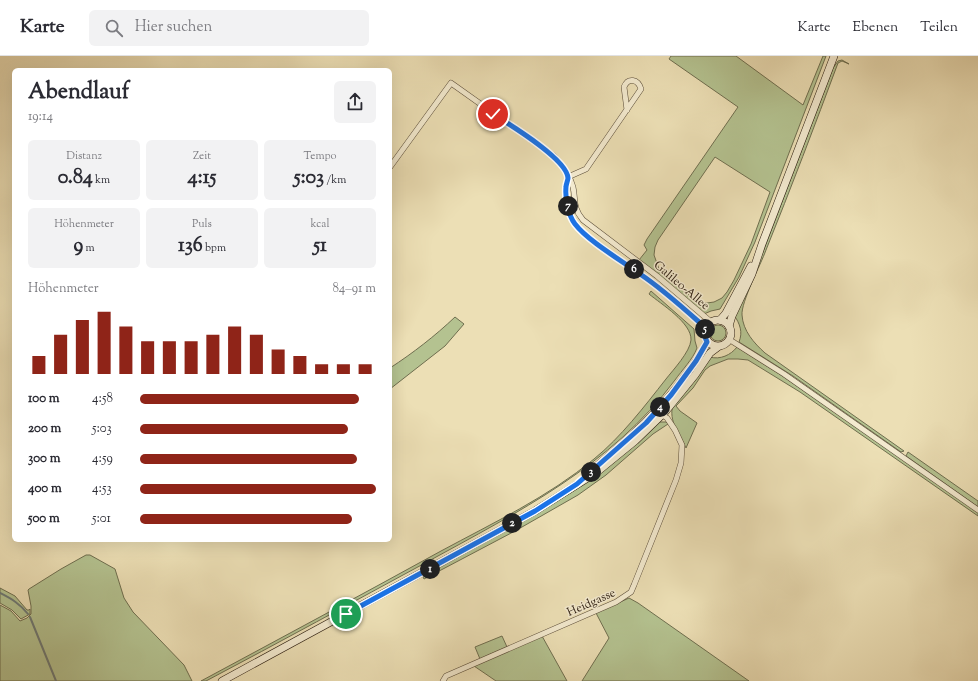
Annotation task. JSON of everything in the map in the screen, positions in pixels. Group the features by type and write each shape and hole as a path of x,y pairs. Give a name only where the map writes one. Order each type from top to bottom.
{"street":[{"path":"729,326 732,316 752,274 762,244 834,56"},
{"path":"568,177 586,168 627,110 641,88 638,82 632,80 625,84 624,87 627,110"},
{"name":"Galileo-Allee","path":"392,164 451,83 554,156 563,167 573,187 574,201 577,211 583,220 657,276 711,322"},
{"name":"Galileo-Allee","path":"568,177 566,188 567,203 570,216 576,226 590,238 651,282 706,328"},
{"path":"720,320 726,313 762,244"},
{"path":"720,320 729,326 731,333 730,340 724,346 712,346 707,342 705,337 706,328 711,322 720,320"},
{"path":"730,340 784,374 978,510"},
{"path":"660,412 704,350 707,342"},
{"path":"222,681 535,511 577,484 660,412 695,375 710,353 718,347"},
{"name":"Heidgasse","path":"443,681 446,676 616,602 631,592 645,560 676,480 681,463 682,445 675,430 660,412"}],"green space":[{"path":"671,56 736,56 803,105 823,56 826,56 755,242 739,277 720,309 704,314 639,260 647,250 644,245 647,239 738,107 669,59","holes":["715,157 770,192 751,244 734,280 722,298 714,302 707,303 696,301 659,269 654,255 658,240"]},
{"path":"842,60 849,64 842,61 838,63 785,203 748,292 742,315 744,326 750,336 765,353 904,451 901,452 793,376 739,342 741,335 740,328 734,315 763,252 833,68 838,61"},
{"path":"651,291 694,329 697,348 693,356 675,380 650,410 622,438 592,462 561,484 495,525 206,681 201,681 520,509 576,473 594,459 641,411 681,361 690,345 690,334 687,327 675,314 649,294"},
{"path":"455,317 464,324 445,346 392,387 392,367 440,331"},
{"path":"718,325 724,327 726,333 724,339 718,341 712,339 710,333 712,327"},
{"path":"737,347 784,377 978,512 978,516 800,392 748,360 728,359 710,366 705,370 693,388 676,406 680,411 697,423 686,448 673,422 673,405 710,357 718,358 725,356"},
{"path":"659,422 666,422 668,424 653,434 606,475 578,495 515,531 424,579 423,577 557,501 584,484"},
{"path":"908,452 978,501 978,507 906,456"},
{"path":"86,555 90,555 115,569 124,598 133,612 184,665 192,681 0,681 0,605 11,611 20,621 27,618 31,614 28,590"},
{"path":"0,588 15,596 27,610 30,609 30,614 21,619 12,610 0,603"},
{"path":"629,598 749,681 582,681 609,638 596,613"},
{"path":"502,636 507,647 480,659 475,647"},
{"path":"542,636 567,681 496,681 474,666"}],"waterway":[{"path":"0,593 16,602 28,614"},
{"path":"30,617 56,681"}],"route":[{"path":"346,614 535,511 577,484 646,423 671,395 704,350 707,342 704,334 706,328 648,279 590,238 576,226 570,216 567,203 566,188 568,177 563,167 554,156 493,114"}]}
